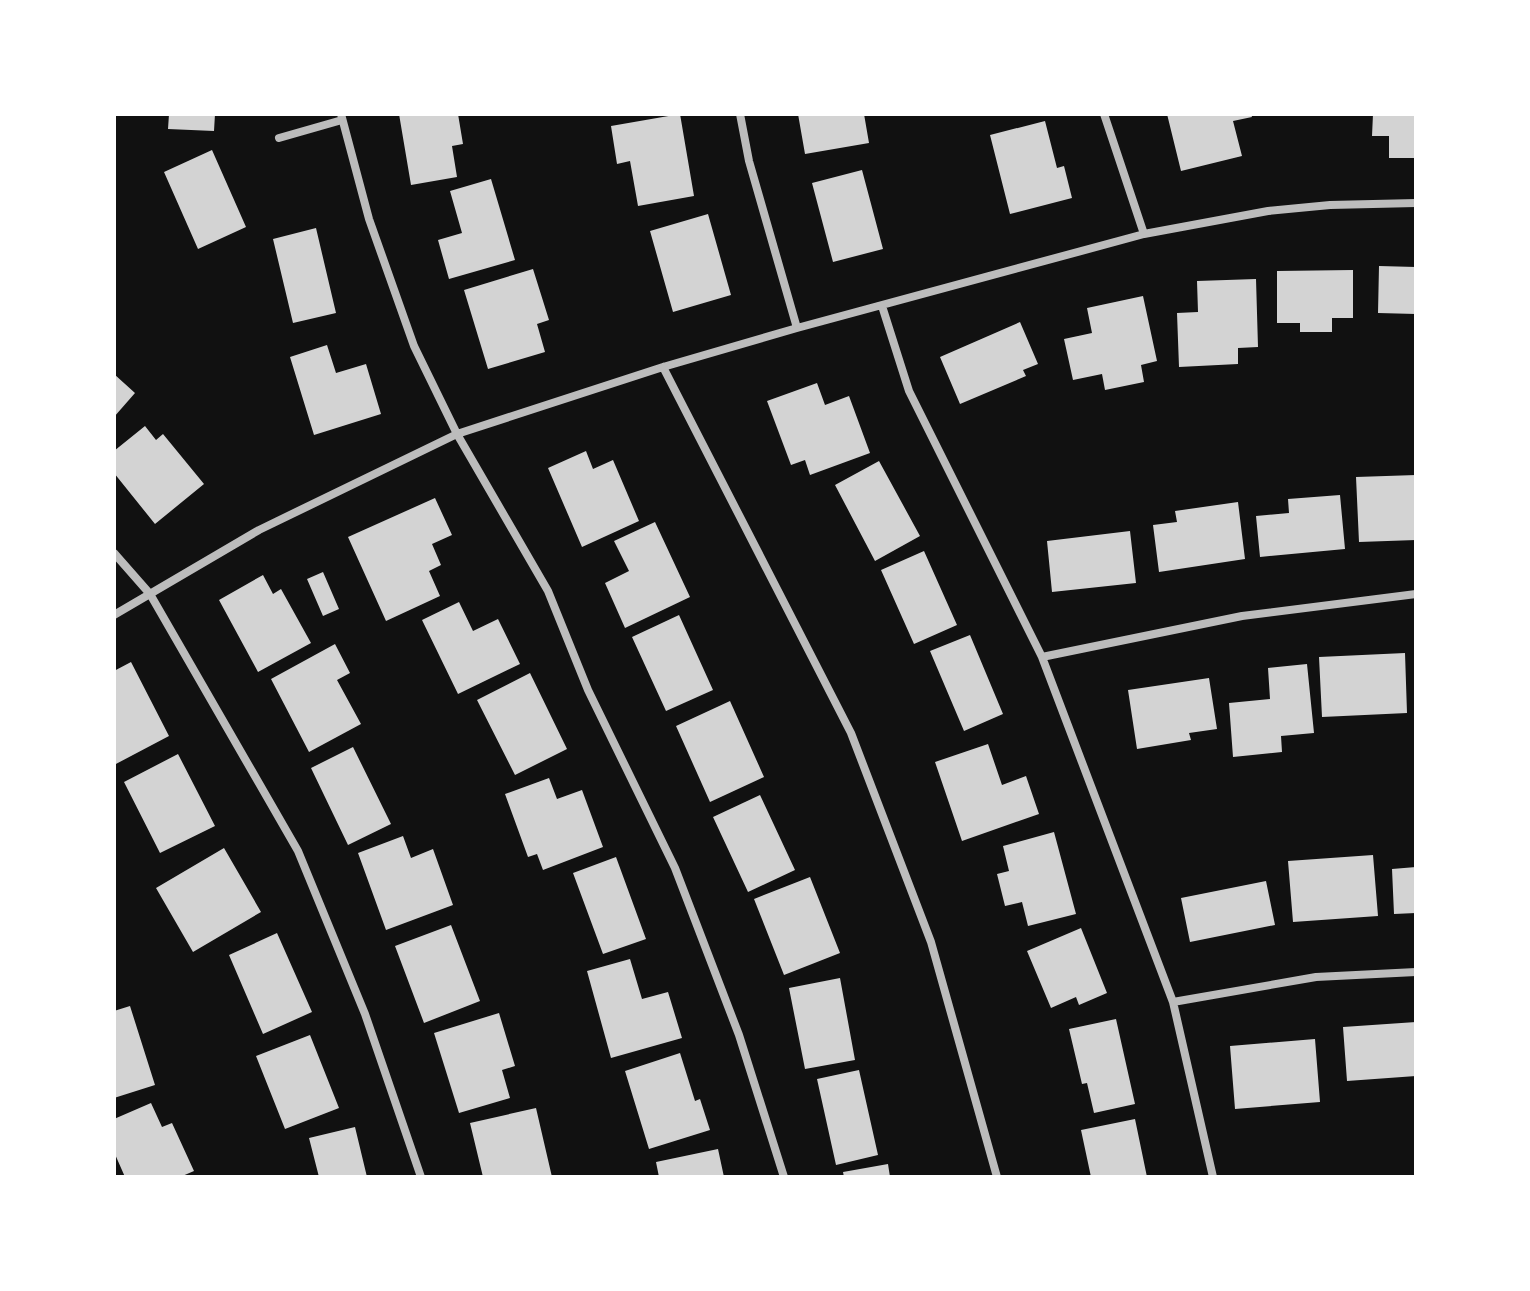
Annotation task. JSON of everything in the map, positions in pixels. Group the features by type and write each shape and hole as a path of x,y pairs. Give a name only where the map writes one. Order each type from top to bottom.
{"street":[{"path":"740,114 749,161 797,328"},
{"path":"1104,114 1144,234"},
{"path":"279,138 342,117 369,219 414,346 457,434 548,591 588,690 675,868 739,1035 784,1177"},
{"path":"114,615 259,530 457,434 663,367 1144,234 1268,211 1330,205 1416,203"},
{"path":"882,306 909,391 1042,657 1173,1002 1213,1177"},
{"path":"663,367 851,733 931,942 997,1177"},
{"path":"114,553 150,594 298,851 365,1014 421,1177"},
{"path":"1042,657 1242,616 1416,594"},
{"path":"1173,1002 1316,977 1416,972"}],"building":[{"path":"169,114 215,114 214,131 168,129"},
{"path":"399,114 458,114 463,144 452,146 457,177 411,185"},
{"path":"680,114 694,196 638,206 630,161 617,164 611,126"},
{"path":"798,114 864,114 869,143 805,154"},
{"path":"1167,114 1251,114 1252,117 1233,121 1242,156 1181,171"},
{"path":"1373,114 1416,114 1416,158 1389,158 1389,136 1372,136"},
{"path":"1045,121 1057,168 1064,166 1072,198 1010,214 990,135"},
{"path":"212,150 246,227 198,249 164,172"},
{"path":"862,170 883,249 833,262 812,183"},
{"path":"491,179 515,260 449,279 438,240 462,233 450,191"},
{"path":"708,214 731,295 673,312 650,231"},
{"path":"316,228 336,313 293,323 273,239"},
{"path":"1379,266 1416,267 1416,314 1378,313"},
{"path":"533,269 549,320 537,324 545,352 488,369 464,290"},
{"path":"1353,270 1353,318 1332,318 1332,332 1300,332 1300,323 1277,323 1277,271"},
{"path":"1256,279 1258,347 1238,348 1238,364 1179,367 1177,313 1198,312 1197,281"},
{"path":"1143,296 1157,361 1141,365 1144,382 1105,390 1102,374 1073,380 1064,339 1092,333 1087,308"},
{"path":"1020,322 1038,364 1023,370 1026,376 960,404 940,357"},
{"path":"327,345 336,373 366,364 381,414 314,435 290,357"},
{"path":"114,374 135,393 114,417"},
{"path":"817,383 825,405 849,396 870,453 810,475 805,460 791,465 767,401"},
{"path":"145,426 156,440 163,434 204,484 155,524 114,473 114,451"},
{"path":"586,451 593,469 613,460 639,521 582,547 548,468"},
{"path":"879,461 920,536 875,561 835,485"},
{"path":"1416,475 1416,540 1359,542 1356,477"},
{"path":"1340,495 1345,549 1260,557 1256,516 1289,513 1288,499"},
{"path":"435,498 452,535 432,544 441,565 429,571 440,596 386,621 348,537"},
{"path":"1238,502 1245,559 1159,572 1153,525 1177,522 1175,511"},
{"path":"655,522 690,597 625,628 605,583 629,571 614,541"},
{"path":"1130,531 1136,583 1052,592 1047,541"},
{"path":"924,551 957,625 914,644 881,570"},
{"path":"323,572 339,609 323,616 307,579"},
{"path":"263,575 273,594 281,589 311,643 258,672 219,600"},
{"path":"459,602 473,631 498,619 520,664 458,694 422,620"},
{"path":"679,615 713,690 666,711 632,637"},
{"path":"970,635 1003,714 964,731 930,651"},
{"path":"335,644 350,673 337,680 361,724 309,752 271,679"},
{"path":"1405,653 1407,713 1322,717 1319,657"},
{"path":"131,662 169,736 114,765 114,671"},
{"path":"1307,664 1314,733 1281,736 1282,752 1233,757 1229,703 1270,699 1268,668"},
{"path":"530,673 567,749 515,775 477,700"},
{"path":"1209,678 1217,729 1189,733 1191,740 1137,749 1128,690"},
{"path":"730,701 764,777 710,802 676,726"},
{"path":"988,744 1002,785 1026,776 1039,814 962,841 935,762"},
{"path":"353,747 391,824 348,845 311,768"},
{"path":"178,754 215,826 160,853 124,782"},
{"path":"549,778 557,799 582,790 603,847 543,870 537,854 528,857 505,794"},
{"path":"760,795 795,870 748,892 713,817"},
{"path":"1054,832 1076,914 1028,926 1022,902 1005,906 997,874 1009,871 1003,846"},
{"path":"403,836 411,858 433,849 453,905 386,930 358,853"},
{"path":"224,848 261,912 193,952 156,888"},
{"path":"1373,855 1378,916 1293,922 1288,861"},
{"path":"616,857 646,939 603,954 573,873"},
{"path":"1416,867 1416,913 1394,914 1392,869"},
{"path":"810,877 840,953 784,975 754,899"},
{"path":"1266,881 1275,925 1190,942 1181,898"},
{"path":"451,925 480,1001 424,1023 395,946"},
{"path":"1081,928 1107,993 1079,1005 1076,997 1051,1008 1027,951"},
{"path":"277,933 312,1012 263,1034 229,955"},
{"path":"630,959 642,999 668,992 682,1038 611,1058 587,971"},
{"path":"840,978 855,1060 805,1069 789,988"},
{"path":"130,1006 155,1085 114,1098 114,1011"},
{"path":"499,1013 515,1066 502,1070 510,1098 459,1113 434,1033"},
{"path":"1116,1019 1135,1104 1094,1113 1087,1083 1082,1084 1069,1029"},
{"path":"1416,1022 1416,1076 1347,1081 1343,1027"},
{"path":"310,1035 339,1108 285,1129 256,1056"},
{"path":"1315,1039 1320,1102 1235,1109 1230,1046"},
{"path":"680,1053 695,1101 700,1099 710,1130 649,1149 625,1071"},
{"path":"859,1070 878,1155 836,1165 817,1079"},
{"path":"151,1103 162,1127 172,1123 194,1171 180,1177 125,1177 114,1152 114,1119"},
{"path":"536,1108 552,1177 483,1177 470,1123"},
{"path":"1135,1119 1147,1177 1091,1177 1081,1130"},
{"path":"355,1127 367,1177 319,1177 309,1138"},
{"path":"718,1149 724,1177 659,1177 656,1162"},
{"path":"888,1164 890,1177 844,1177 843,1172"}]}
